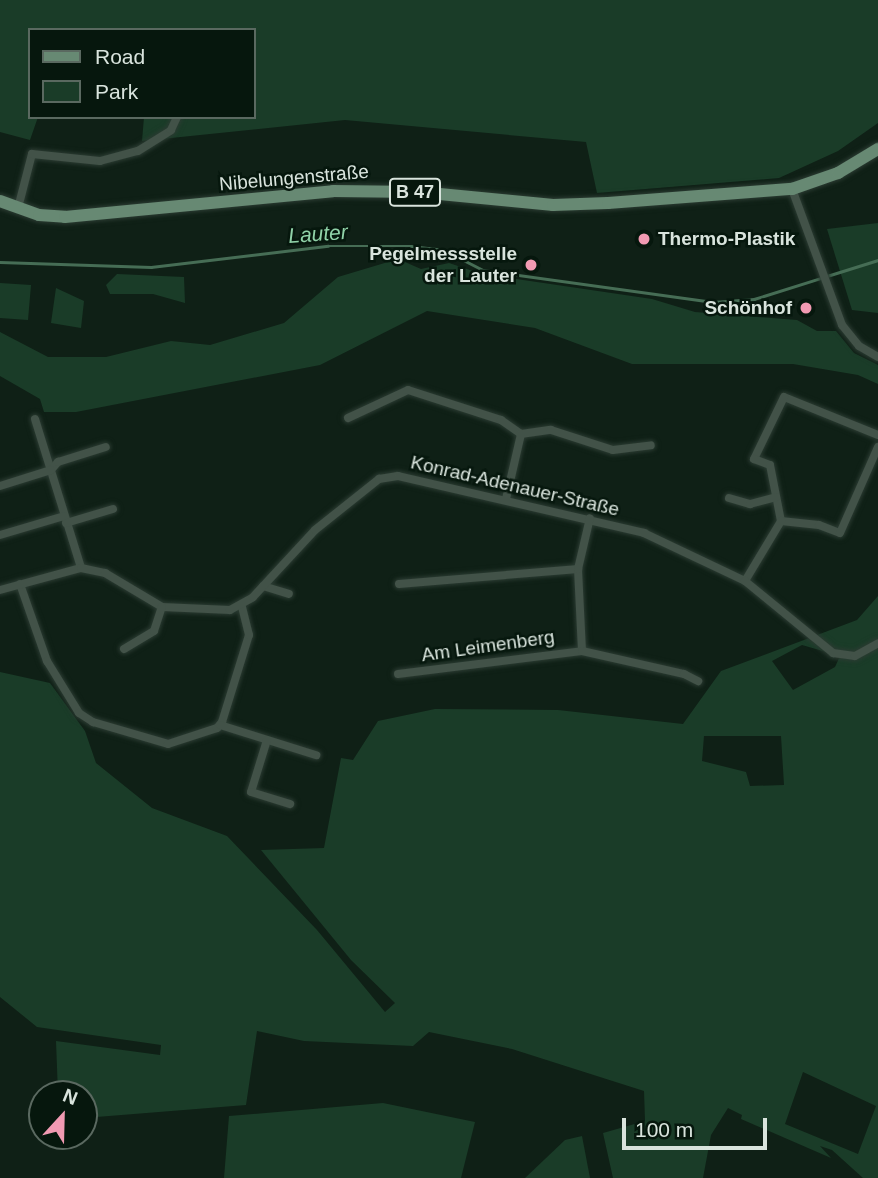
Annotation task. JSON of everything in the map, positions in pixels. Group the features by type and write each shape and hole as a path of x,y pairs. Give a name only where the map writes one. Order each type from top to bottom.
{"main road":[{"name":"Nibelungenstraße","path":"0,201 39,215 102,217 333,191 576,205 792,189 838,173 878,149"}],"street":[{"path":"18,208 32,154 100,161 138,151 171,130 176,119"},
{"path":"792,189 842,325 859,346 878,357"},
{"path":"348,418 408,390 502,420 521,434 551,430 613,450 651,445"},
{"path":"745,581 781,521 770,465 754,459 781,398 878,435"},
{"path":"35,419 81,568"},
{"path":"506,499 521,434"},
{"path":"0,486 51,470 58,462 106,447"},
{"path":"781,521 819,525 840,534 878,447"},
{"name":"Konrad-Adenauer-Straße","path":"242,606 314,530 379,479 413,477 590,518 673,544 745,581 833,653 855,656 878,643"},
{"path":"729,498 750,504 776,497"},
{"path":"0,535 113,509"},
{"name":"Am Leimenberg","path":"582,651 578,569 590,518"},
{"path":"0,590 81,568 105,573 162,607 217,611 242,606 249,635 220,725"},
{"path":"399,584 578,569"},
{"path":"20,584 47,661 85,717 169,744 220,725 316,755"},
{"path":"263,586 289,594"},
{"path":"124,649 154,631 162,607"},
{"name":"Am Leimenberg","path":"398,674 582,651 684,674 698,681"},
{"path":"267,740 251,792 290,804"}],"green space":[{"path":"0,0 878,0 878,123 838,151 779,178 597,193 586,142 345,120 142,141 144,119 256,119 256,28 28,28 28,119 37,119 30,140 0,132"},
{"path":"878,223 878,313 852,310 827,229"},
{"path":"398,259 421,269 449,263 482,274 652,299 695,312 797,320 817,331 836,331 854,353 878,365 878,384 858,375 793,364 632,364 535,328 427,311 320,365 76,412 44,412 40,399 0,376 0,332 48,357 106,357 171,341 210,345 284,323 338,277"},
{"path":"117,274 184,277 185,303 153,294 110,294 106,285"},
{"path":"0,283 31,285 28,320 0,318"},
{"path":"56,288 84,301 81,328 51,323"},
{"path":"878,596 878,1178 863,1178 832,1150 820,1146 831,1158 741,1119 742,1115 728,1108 711,1135 703,1178 613,1178 603,1133 645,1121 644,1091 512,1049 429,1032 413,1046 304,1041 257,1031 246,1105 98,1117 98,1080 57,1080 56,1041 160,1055 161,1045 37,1027 0,997 0,672 50,683 85,731 96,763 152,808 227,836 317,930 385,1012 395,1003 351,960 261,850 324,848 341,758 353,760 378,721 435,709 558,710 683,724 721,671 857,620","holes":["802,645 840,656 835,667 793,690 772,661","704,736 781,736 784,785 750,786 746,772 702,761","803,1072 876,1106 858,1154 785,1124"]},
{"path":"383,1103 475,1122 461,1178 224,1178 229,1116"},
{"path":"582,1136 590,1178 525,1178 565,1140"}],"waterway":[{"name":"Lauter","path":"0,262 151,267 328,246 411,246 444,250 483,270 713,302 754,299 821,278"},
{"name":"Lauter","path":"827,276 878,260"}],"place":[{"name":"Thermo-Plastik","path":"644,239"},
{"name":"Pegelmessstelle der Lauter","path":"531,265"},
{"name":"Schönhof","path":"806,308"}]}
